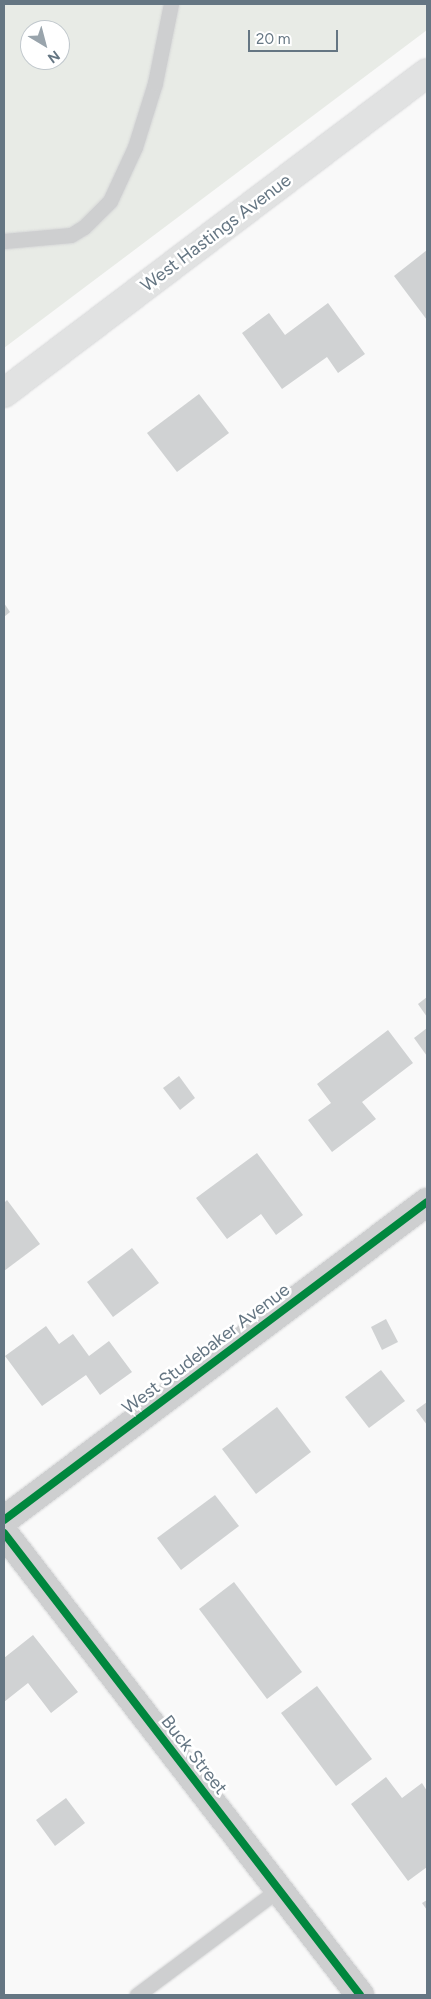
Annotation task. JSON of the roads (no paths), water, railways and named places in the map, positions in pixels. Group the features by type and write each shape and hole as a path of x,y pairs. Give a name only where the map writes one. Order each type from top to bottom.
{"main road":[{"name":"West Hastings Avenue","path":"4,393 427,73"}],"street":[{"name":"West Studebaker Avenue","path":"4,1520 427,1202"},
{"name":"Buck Street","path":"4,1533 360,1995"}],"lane":[{"path":"4,241 71,234 84,227 110,201 146,111 171,4"},
{"path":"137,1995 278,1890"}]}
